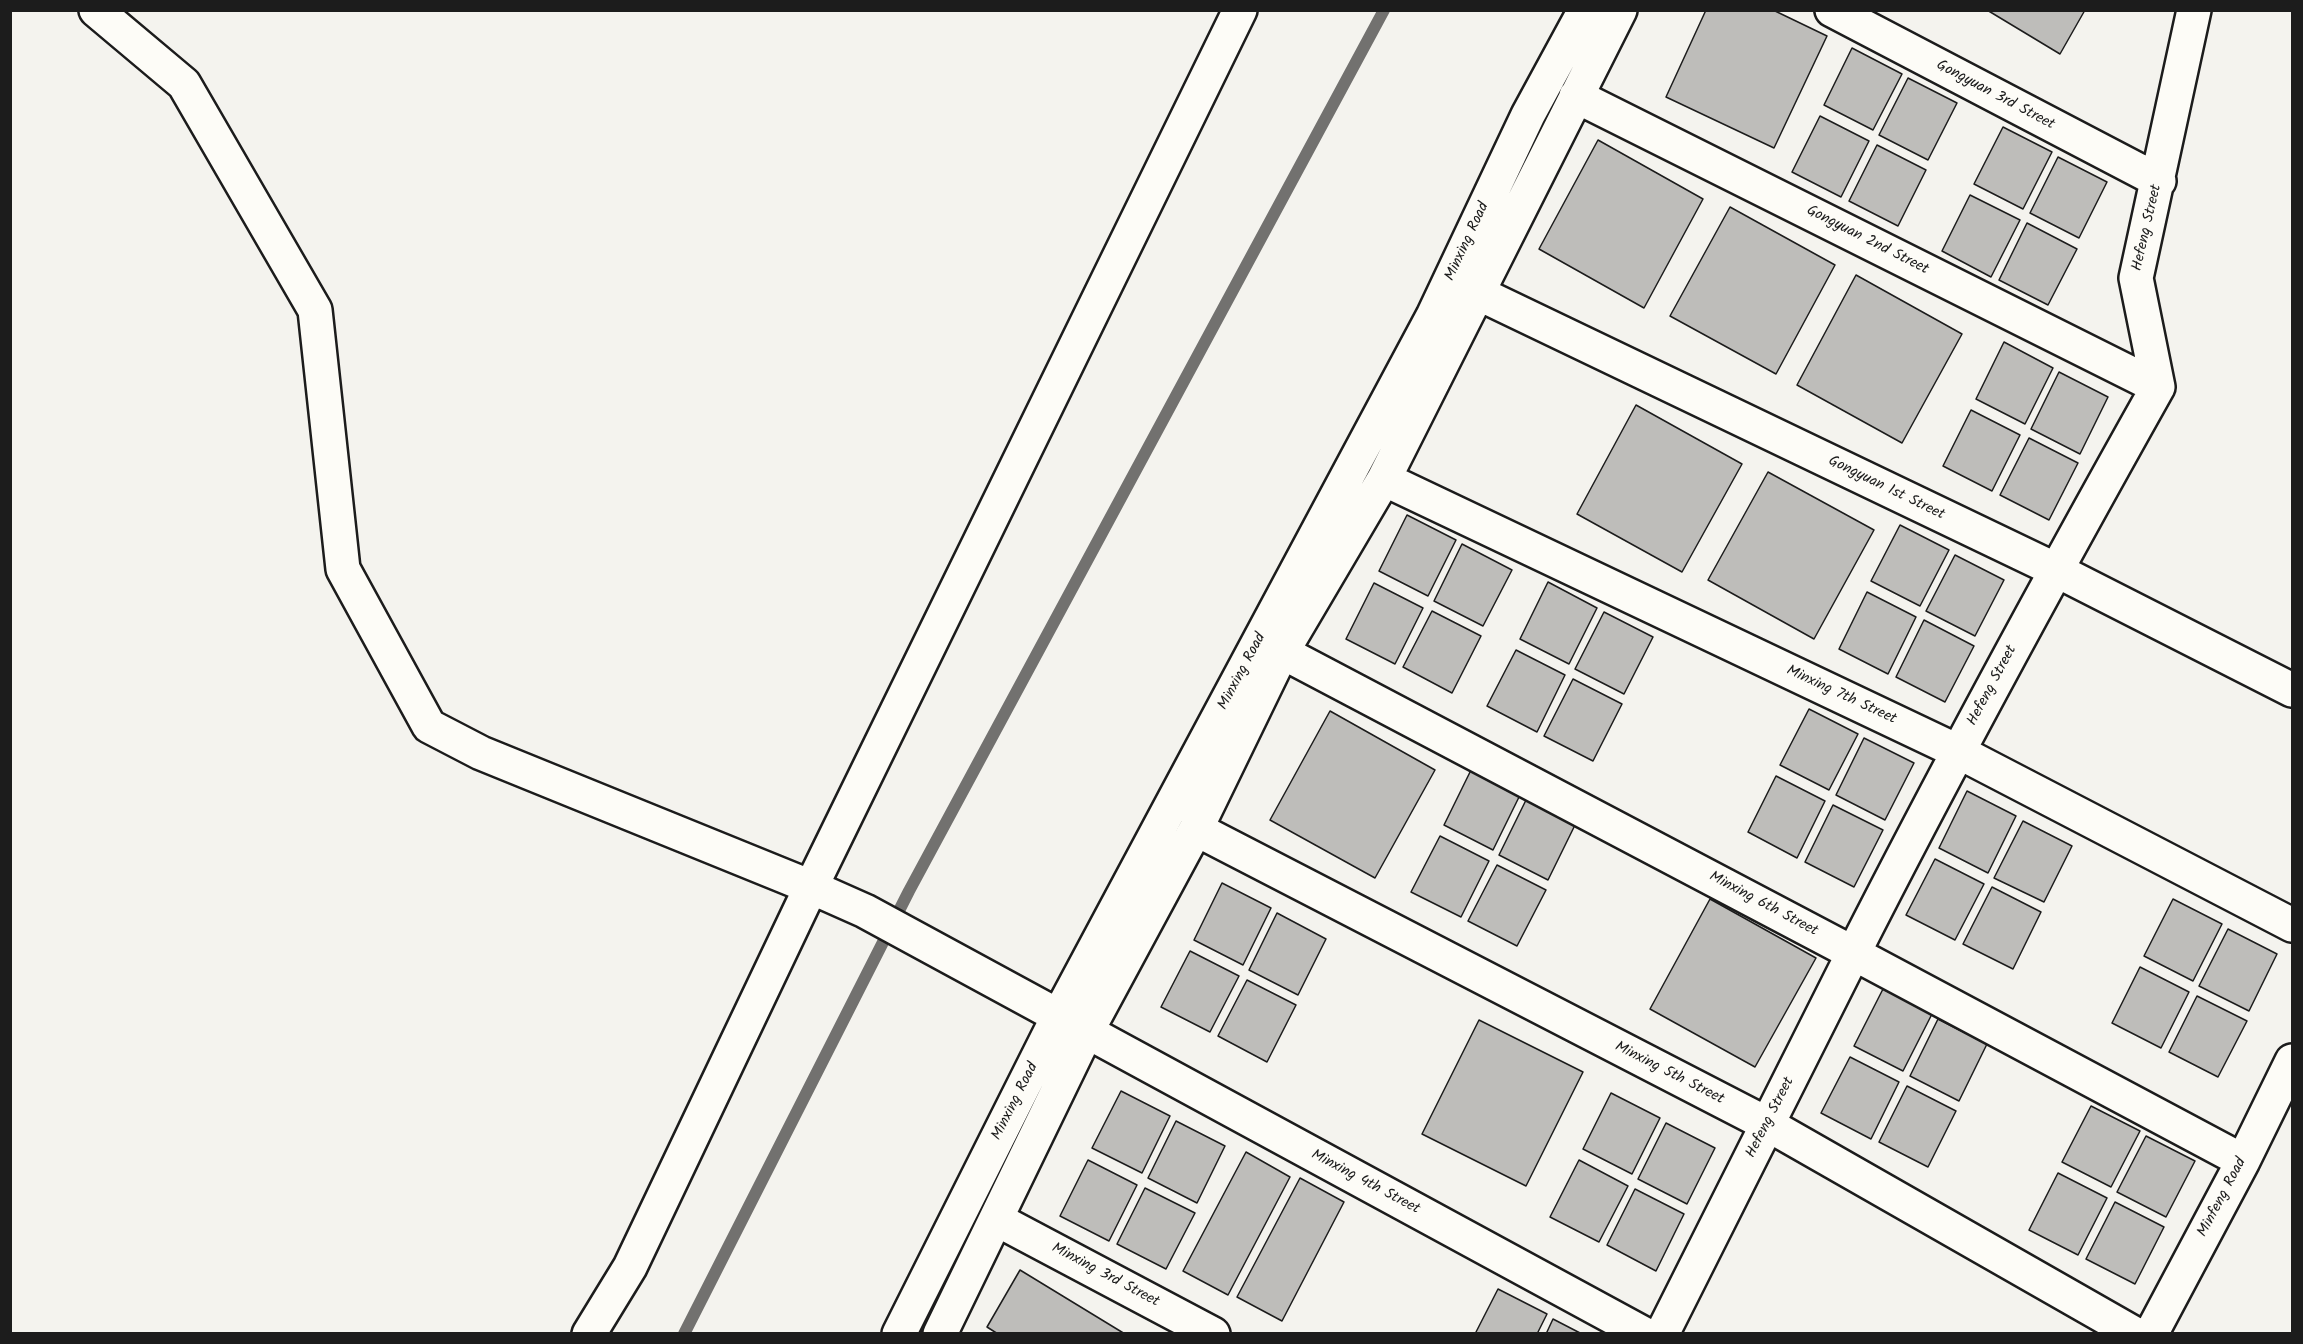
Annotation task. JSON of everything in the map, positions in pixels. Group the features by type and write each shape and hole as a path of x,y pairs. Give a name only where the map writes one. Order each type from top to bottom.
{"street":[{"name":"Minxing 4th Street","path":"96,10 184,84 315,310 343,569 429,726 481,753 812,887 865,911 1644,1334"},
{"path":"589,1334 630,1267 812,887 1240,10"},
{"name":"Minxing Road","path":"899,1334 1058,1017 1433,316 1528,115 1585,10"},
{"name":"Minxing Road","path":"940,1334 1086,1033 1196,830 1282,652 1384,479 1620,10"},
{"name":"Gongyuan 3rd Street","path":"1832,10 2158,180"},
{"name":"Hefeng Street","path":"1662,1334 1853,953 2056,570 2158,387 2136,278 2194,10"},
{"name":"Gongyuan 2nd Street","path":"1576,96 2158,387"},
{"name":"Gongyuan 1st Street","path":"1478,293 2056,570 2292,690"},
{"name":"Minxing 7th Street","path":"1384,479 1959,752 2292,925"},
{"name":"Minxing 6th Street","path":"1282,652 2243,1161"},
{"name":"Minxing 5th Street","path":"1196,830 1767,1124 2135,1334"},
{"name":"Minfeng Road","path":"2151,1334 2243,1161 2292,1061"},
{"name":"Minxing 3rd Street","path":"996,1219 1213,1334"}],"building":[{"path":"1706,10 1773,10 1827,36 1774,148 1666,97"},
{"path":"1987,10 2085,10 2060,54"},
{"path":"1852,48 1902,74 1873,130 1824,105"},
{"path":"1908,78 1957,103 1928,160 1879,135"},
{"path":"1820,116 1869,141 1841,197 1792,172"},
{"path":"2003,127 2052,152 2023,209 1974,184"},
{"path":"1598,140 1703,199 1644,308 1539,249"},
{"path":"1877,145 1926,170 1898,226 1849,201"},
{"path":"2058,157 2107,182 2079,238 2030,213"},
{"path":"1970,195 2020,220 1991,277 1942,251"},
{"path":"1730,207 1835,265 1776,374 1670,316"},
{"path":"2027,223 2077,249 2048,305 1999,280"},
{"path":"1856,275 1962,334 1902,443 1797,385"},
{"path":"2004,342 2053,368 2025,424 1976,399"},
{"path":"2059,372 2108,397 2080,454 2031,429"},
{"path":"1636,405 1742,464 1682,572 1577,514"},
{"path":"1971,410 2020,435 1992,491 1943,466"},
{"path":"2029,438 2078,463 2049,520 2000,495"},
{"path":"1768,472 1874,530 1814,639 1708,580"},
{"path":"1407,515 1456,540 1428,596 1379,571"},
{"path":"1900,525 1949,550 1920,606 1871,581"},
{"path":"1462,544 1512,570 1483,626 1434,601"},
{"path":"1955,555 2004,580 1975,636 1926,611"},
{"path":"1548,582 1597,608 1569,664 1520,639"},
{"path":"1374,583 1423,608 1395,664 1346,639"},
{"path":"1867,592 1916,617 1888,674 1839,649"},
{"path":"1432,611 1481,636 1452,693 1403,667"},
{"path":"1604,612 1653,637 1624,694 1575,669"},
{"path":"1924,620 1974,646 1945,702 1896,677"},
{"path":"1516,650 1565,675 1537,732 1487,706"},
{"path":"1573,679 1622,704 1593,761 1544,736"},
{"path":"1809,709 1858,734 1829,790 1780,765"},
{"path":"1330,711 1435,770 1375,878 1270,820"},
{"path":"1864,738 1914,763 1885,820 1836,795"},
{"path":"1472,768 1521,793 1493,850 1444,825"},
{"path":"1776,776 1825,801 1797,858 1748,832"},
{"path":"1967,791 2016,816 1988,873 1939,848"},
{"path":"1527,798 1576,823 1548,880 1499,855"},
{"path":"1833,805 1883,830 1854,887 1805,862"},
{"path":"2023,821 2072,846 2044,902 1994,878"},
{"path":"1440,836 1489,861 1461,917 1411,892"},
{"path":"1935,859 1984,884 1955,940 1906,915"},
{"path":"1497,865 1546,890 1517,946 1468,921"},
{"path":"1222,883 1271,908 1243,965 1194,940"},
{"path":"1992,887 2041,912 2013,969 1963,944"},
{"path":"1710,899 1816,958 1755,1067 1650,1009"},
{"path":"2173,899 2222,924 2193,981 2144,956"},
{"path":"1277,913 1326,939 1298,995 1249,970"},
{"path":"2228,929 2277,954 2249,1011 2199,986"},
{"path":"1190,951 1239,976 1210,1032 1161,1007"},
{"path":"2140,967 2189,992 2161,1048 2112,1023"},
{"path":"1247,980 1296,1005 1267,1062 1218,1036"},
{"path":"1883,989 1932,1014 1903,1071 1854,1046"},
{"path":"2197,996 2247,1021 2218,1077 2169,1052"},
{"path":"1938,1019 1987,1044 1959,1101 1910,1076"},
{"path":"1479,1020 1583,1072 1526,1186 1422,1134"},
{"path":"1850,1057 1899,1082 1871,1139 1821,1113"},
{"path":"1907,1086 1956,1111 1928,1167 1879,1142"},
{"path":"1121,1091 1170,1116 1142,1173 1092,1148"},
{"path":"1611,1093 1660,1118 1632,1174 1583,1149"},
{"path":"2091,1106 2140,1131 2111,1187 2062,1162"},
{"path":"1176,1121 1225,1146 1197,1203 1148,1178"},
{"path":"1666,1123 1715,1148 1687,1204 1638,1179"},
{"path":"2146,1136 2195,1161 2166,1217 2117,1192"},
{"path":"1246,1152 1290,1177 1228,1295 1183,1271"},
{"path":"1088,1160 1137,1185 1109,1241 1060,1216"},
{"path":"1579,1160 1628,1186 1599,1242 1550,1217"},
{"path":"2058,1173 2107,1198 2078,1255 2029,1230"},
{"path":"1300,1178 1344,1202 1282,1321 1237,1297"},
{"path":"1145,1188 1195,1213 1166,1269 1117,1244"},
{"path":"1635,1189 1684,1214 1656,1271 1607,1245"},
{"path":"2115,1202 2164,1227 2135,1284 2086,1259"},
{"path":"1020,1270 1125,1334 998,1334 987,1327"},
{"path":"1498,1289 1547,1314 1537,1334 1475,1334"},
{"path":"1553,1319 1582,1334 1546,1334"}],"waterway":[{"path":"684,1334 909,891 1384,10"}]}
